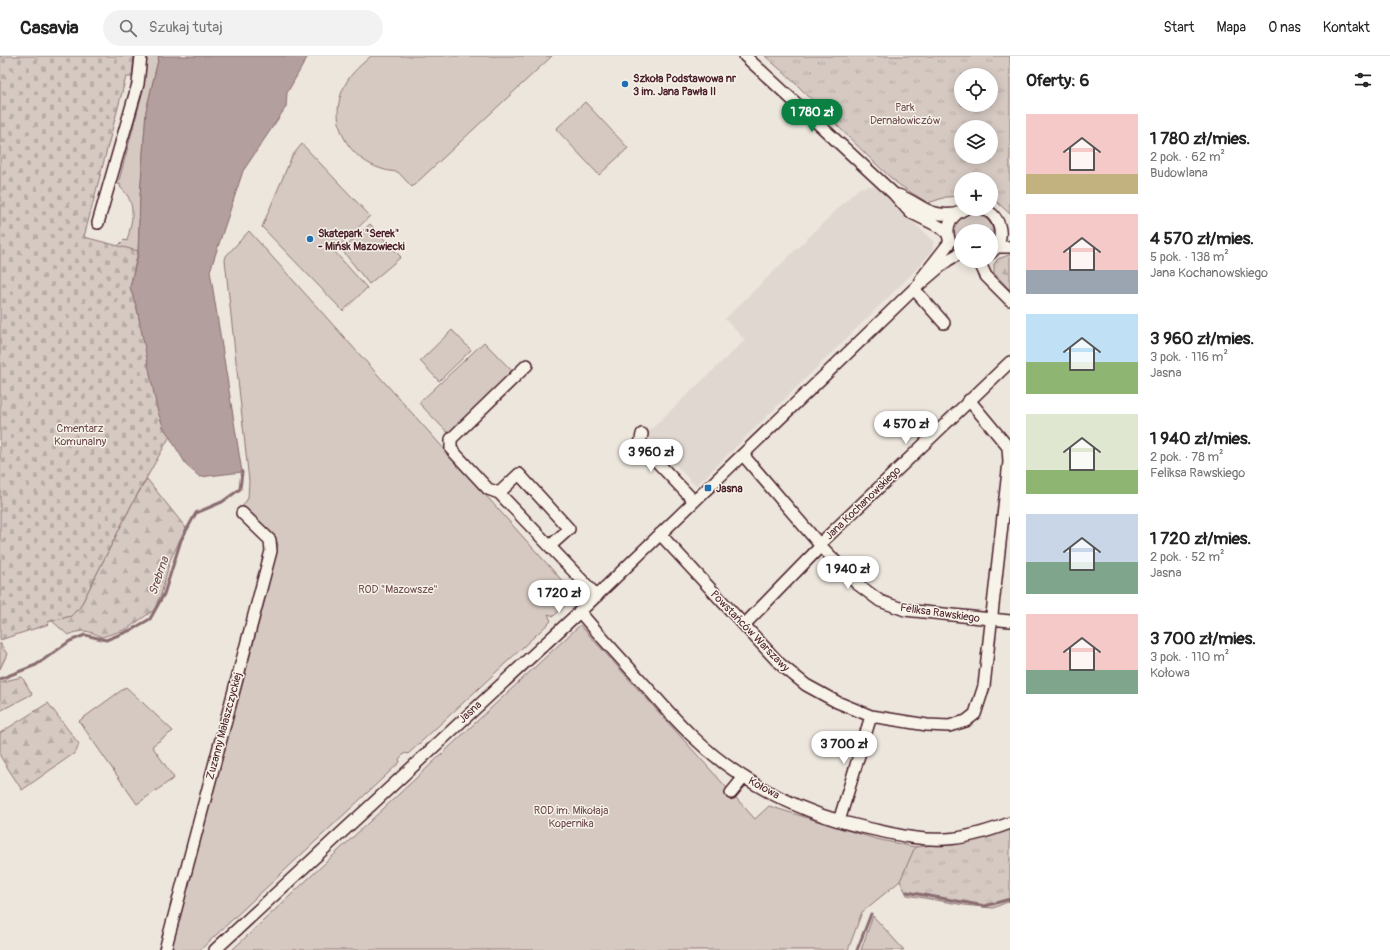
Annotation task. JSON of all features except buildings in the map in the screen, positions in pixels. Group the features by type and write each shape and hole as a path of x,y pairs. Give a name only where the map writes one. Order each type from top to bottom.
{"street":[{"path":"98,223 138,84 141,56"},
{"path":"745,56 894,194 910,212 932,222 949,238 954,245"},
{"path":"894,194 906,198 919,208 930,213 945,216 954,214"},
{"name":"Jasna","path":"914,289 949,238 951,221 956,216"},
{"path":"993,216 1000,230 1000,238 998,242"},
{"path":"1000,230 1010,236"},
{"path":"998,249 1010,247"},
{"name":"Jasna","path":"215,950 597,596 914,289 948,260 954,257"},
{"path":"982,268 986,276 1010,300"},
{"path":"914,289 944,323"},
{"name":"Jana Kochanowskiego","path":"744,625 820,545 1010,362"},
{"path":"528,365 451,439 451,449 488,489 499,493 597,596"},
{"name":"Powstańców Warszawy","path":"660,534 780,664 806,685 837,702 871,716 927,725 949,726 971,718 978,709 984,686 1009,462 1008,447 970,400"},
{"path":"642,434 640,444 694,502"},
{"name":"Feliksa Rawskiego","path":"743,455 820,545 856,583 880,601 905,610 1010,621"},
{"path":"499,493 518,474 569,529 550,546"},
{"name":"Zuzanny Małaszczyckiej","path":"165,950 271,551 270,540 242,514"},
{"name":"Kołowa","path":"580,611 690,735 726,765 780,798 810,811 839,821 895,834 944,839 968,836 1010,823"},
{"path":"839,821 871,716"},
{"path":"732,793 744,777"}],"shaded area":[{"path":"159,56 308,56 287,93 286,107 243,171 210,271 242,472 200,477 187,466 163,426 157,409 137,309 130,287 138,255 140,196 146,111"},
{"path":"872,186 876,187 933,241 933,249 916,270 696,486 646,434 745,340 725,319 859,188"}],"green space":[{"name":"Cmentarz Komunalny","path":"0,56 134,56 132,77 126,77 84,237 138,251 130,287 137,309 163,426 170,436 133,502 80,607 71,616 48,622 49,624 0,640"},
{"path":"146,56 159,56 146,111 140,196 138,255 118,246 124,240 127,241 131,226 132,212 126,193 120,187 121,185 118,184 139,106 138,102 145,74"},
{"path":"371,56 552,56 412,187 398,172 382,169 368,163 356,154 346,142 340,129 338,114 340,99 346,83 354,72"},
{"name":"Park Dernałowiczów","path":"765,56 1010,56 1010,214 998,203 998,172 954,172 954,196 946,197 928,203 894,181"},
{"path":"585,102 628,148 599,175 556,129"},
{"name":"Skatepark \"Serek\" - Mińsk Mazowiecki","path":"302,144 370,216 334,251 367,288 343,311 262,227 292,156"},
{"path":"964,216 982,216 990,224 956,224"},
{"path":"370,224 401,257 369,284 342,250"},
{"name":"ROD \"Mazowsze\"","path":"249,231 575,595 554,616 548,614 551,621 408,754 405,753 399,759 400,762 200,950 176,950 172,946 265,599 278,545 275,537 242,507 248,498 249,481 225,260 226,256"},
{"path":"1010,255 1010,290 994,273 994,268 998,268 998,259"},
{"path":"452,330 471,350 439,381 420,361"},
{"path":"484,342 513,372 449,434 419,403"},
{"path":"147,479 186,528 170,560 161,595 154,610 127,629 102,637 85,631 68,635 52,621 71,616 80,607 133,502"},
{"name":"ROD im. Mikołaja Kopernika","path":"580,625 755,819 769,806 876,839 915,847 923,846 901,883 900,881 862,912 848,950 232,950"},
{"path":"0,643 7,654 0,669"},
{"path":"22,677 32,694 0,711 0,682"},
{"path":"126,687 173,731 152,746 174,778 137,804 79,721"},
{"path":"48,703 79,744 76,752 22,790 0,756 0,733"},
{"path":"1010,830 1010,901 993,908 964,905 907,895 900,881 915,847 971,841"},
{"path":"873,916 904,950 861,950"}],"waterway":[{"name":"Srebrna","path":"0,679 36,665 70,641 85,635 106,640 131,630 150,619 164,594 181,540 196,513 222,502 240,489 242,472"},
{"path":"907,892 985,906 1010,899"},
{"path":"857,950 871,914"}],"place":[{"name":"Szkoła Podstawowa nr 3 im. Jana Pawła II","path":"625,84"},
{"name":"Skatepark \"Serek\" - Mińsk Mazowiecki","path":"310,239"},
{"name":"Jasna","path":"708,488"}]}
